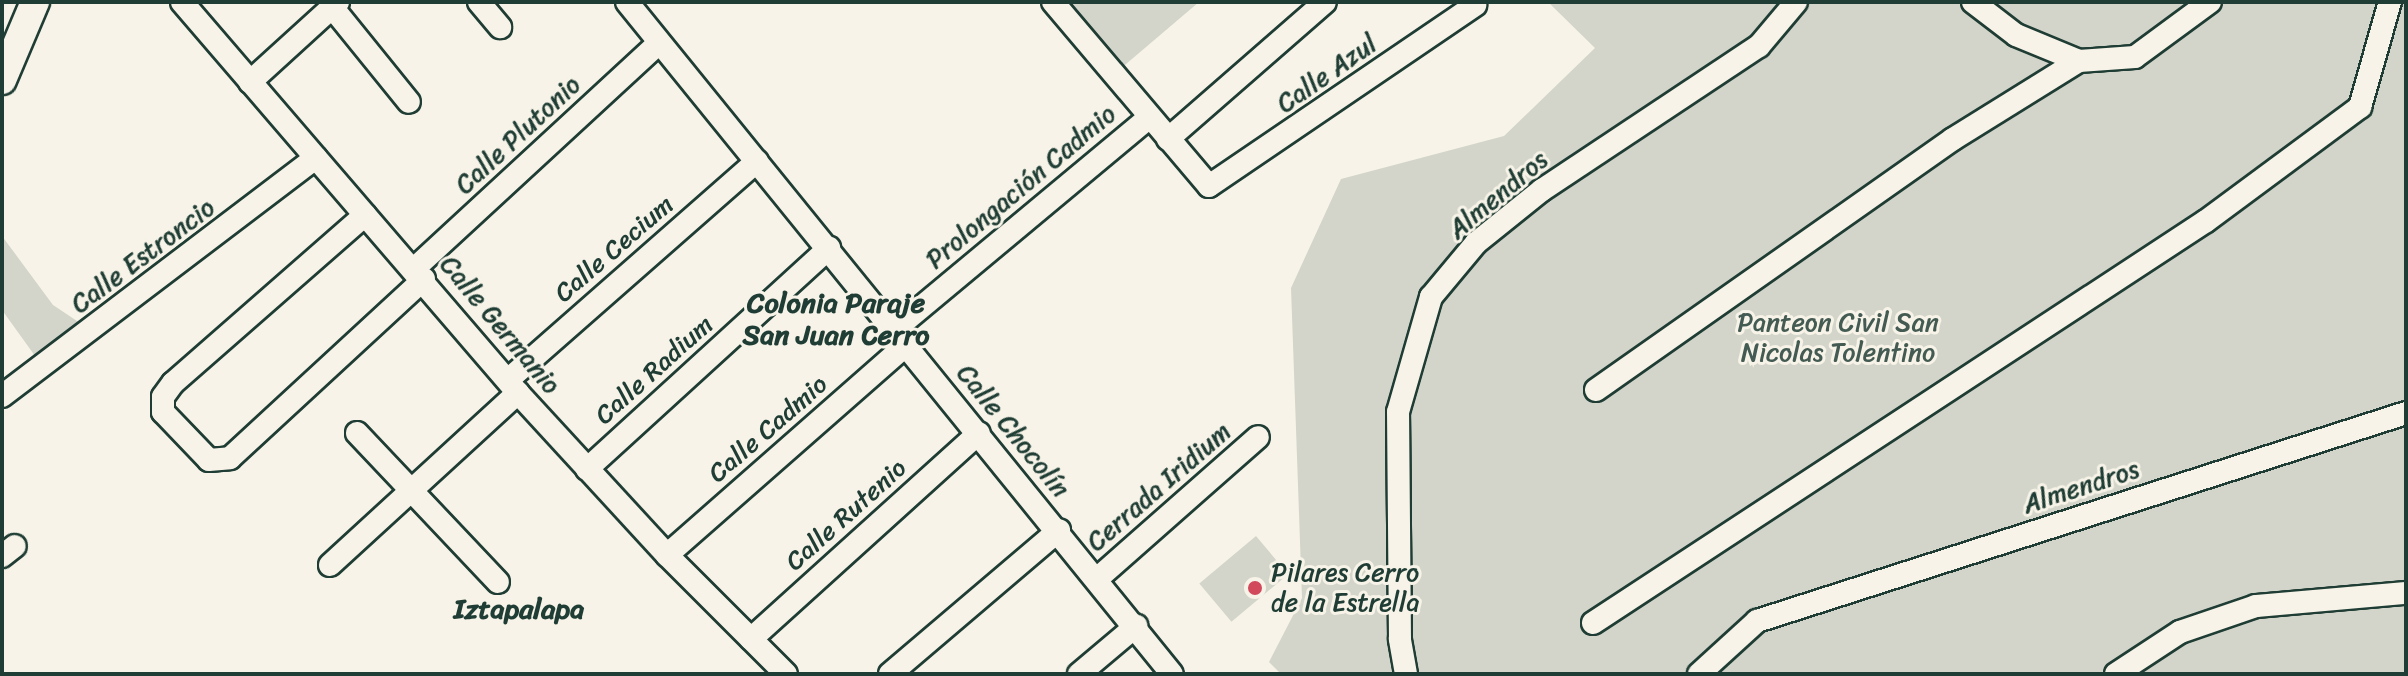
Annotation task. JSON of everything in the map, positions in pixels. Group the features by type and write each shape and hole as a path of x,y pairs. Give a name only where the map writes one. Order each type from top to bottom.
{"main road":[{"path":"2,80 35,2"}],"street":[{"name":"Calle Germanio","path":"182,2 587,469 667,555 786,674"},
{"path":"479,2 500,27"},
{"name":"Calle Chocolín","path":"627,2 1098,578 1172,674"},
{"path":"1053,2 1147,119 1168,139 1325,2"},
{"name":"Almendros","path":"1406,674 1400,639 1398,412 1431,297 1476,243 1531,199 1759,46 1796,2"},
{"path":"1973,2 2016,35 2079,61 2135,57 2210,2"},
{"path":"1593,623 2206,221 2360,107 2390,2"},
{"path":"250,82 335,5 409,102"},
{"name":"Calle Azul","path":"1168,139 1209,186 1475,5"},
{"name":"Calle Plutonio","path":"365,215 173,383 163,397 163,412 209,460 230,458 659,43"},
{"path":"1596,390 1953,139 2079,61"},
{"name":"Prolongación Cadmio","path":"900,337 1147,119"},
{"name":"Calle Estroncio","path":"2,396 316,158"},
{"name":"Calle Cecium","path":"330,565 411,491 514,386 757,161"},
{"name":"Calle Radium","path":"587,469 829,248"},
{"name":"Calle Cadmio","path":"667,555 900,337"},
{"name":"Almendros","path":"1699,674 1757,621 2406,413"},
{"path":"357,433 498,582"},
{"name":"Calle Rutenio","path":"751,639 979,433"},
{"name":"Cerrada Iridium","path":"1098,578 1258,437"},
{"path":"890,674 1059,530"},
{"path":"2116,674 2180,632 2256,606 2406,593"},
{"path":"1079,674 1136,626"}],"green space":[{"path":"1064,2 1199,2 1119,70"},
{"name":"Panteon Civil San Nicolas Tolentino","path":"1548,2 2406,2 2406,674 1281,674 1269,662 1302,598 1291,288 1341,179 1504,136 1595,48"},
{"path":"2,236 53,305 92,331 43,367 2,310"},
{"path":"1256,536 1288,574 1231,622 1199,584"}],"place":[{"name":"Pilares Cerro de la Estrella","path":"1255,588"}],"district":[{"name":"Colonia Paraje San Juan Cerro","path":"836,319"},
{"name":"Iztapalapa","path":"519,609"}]}
